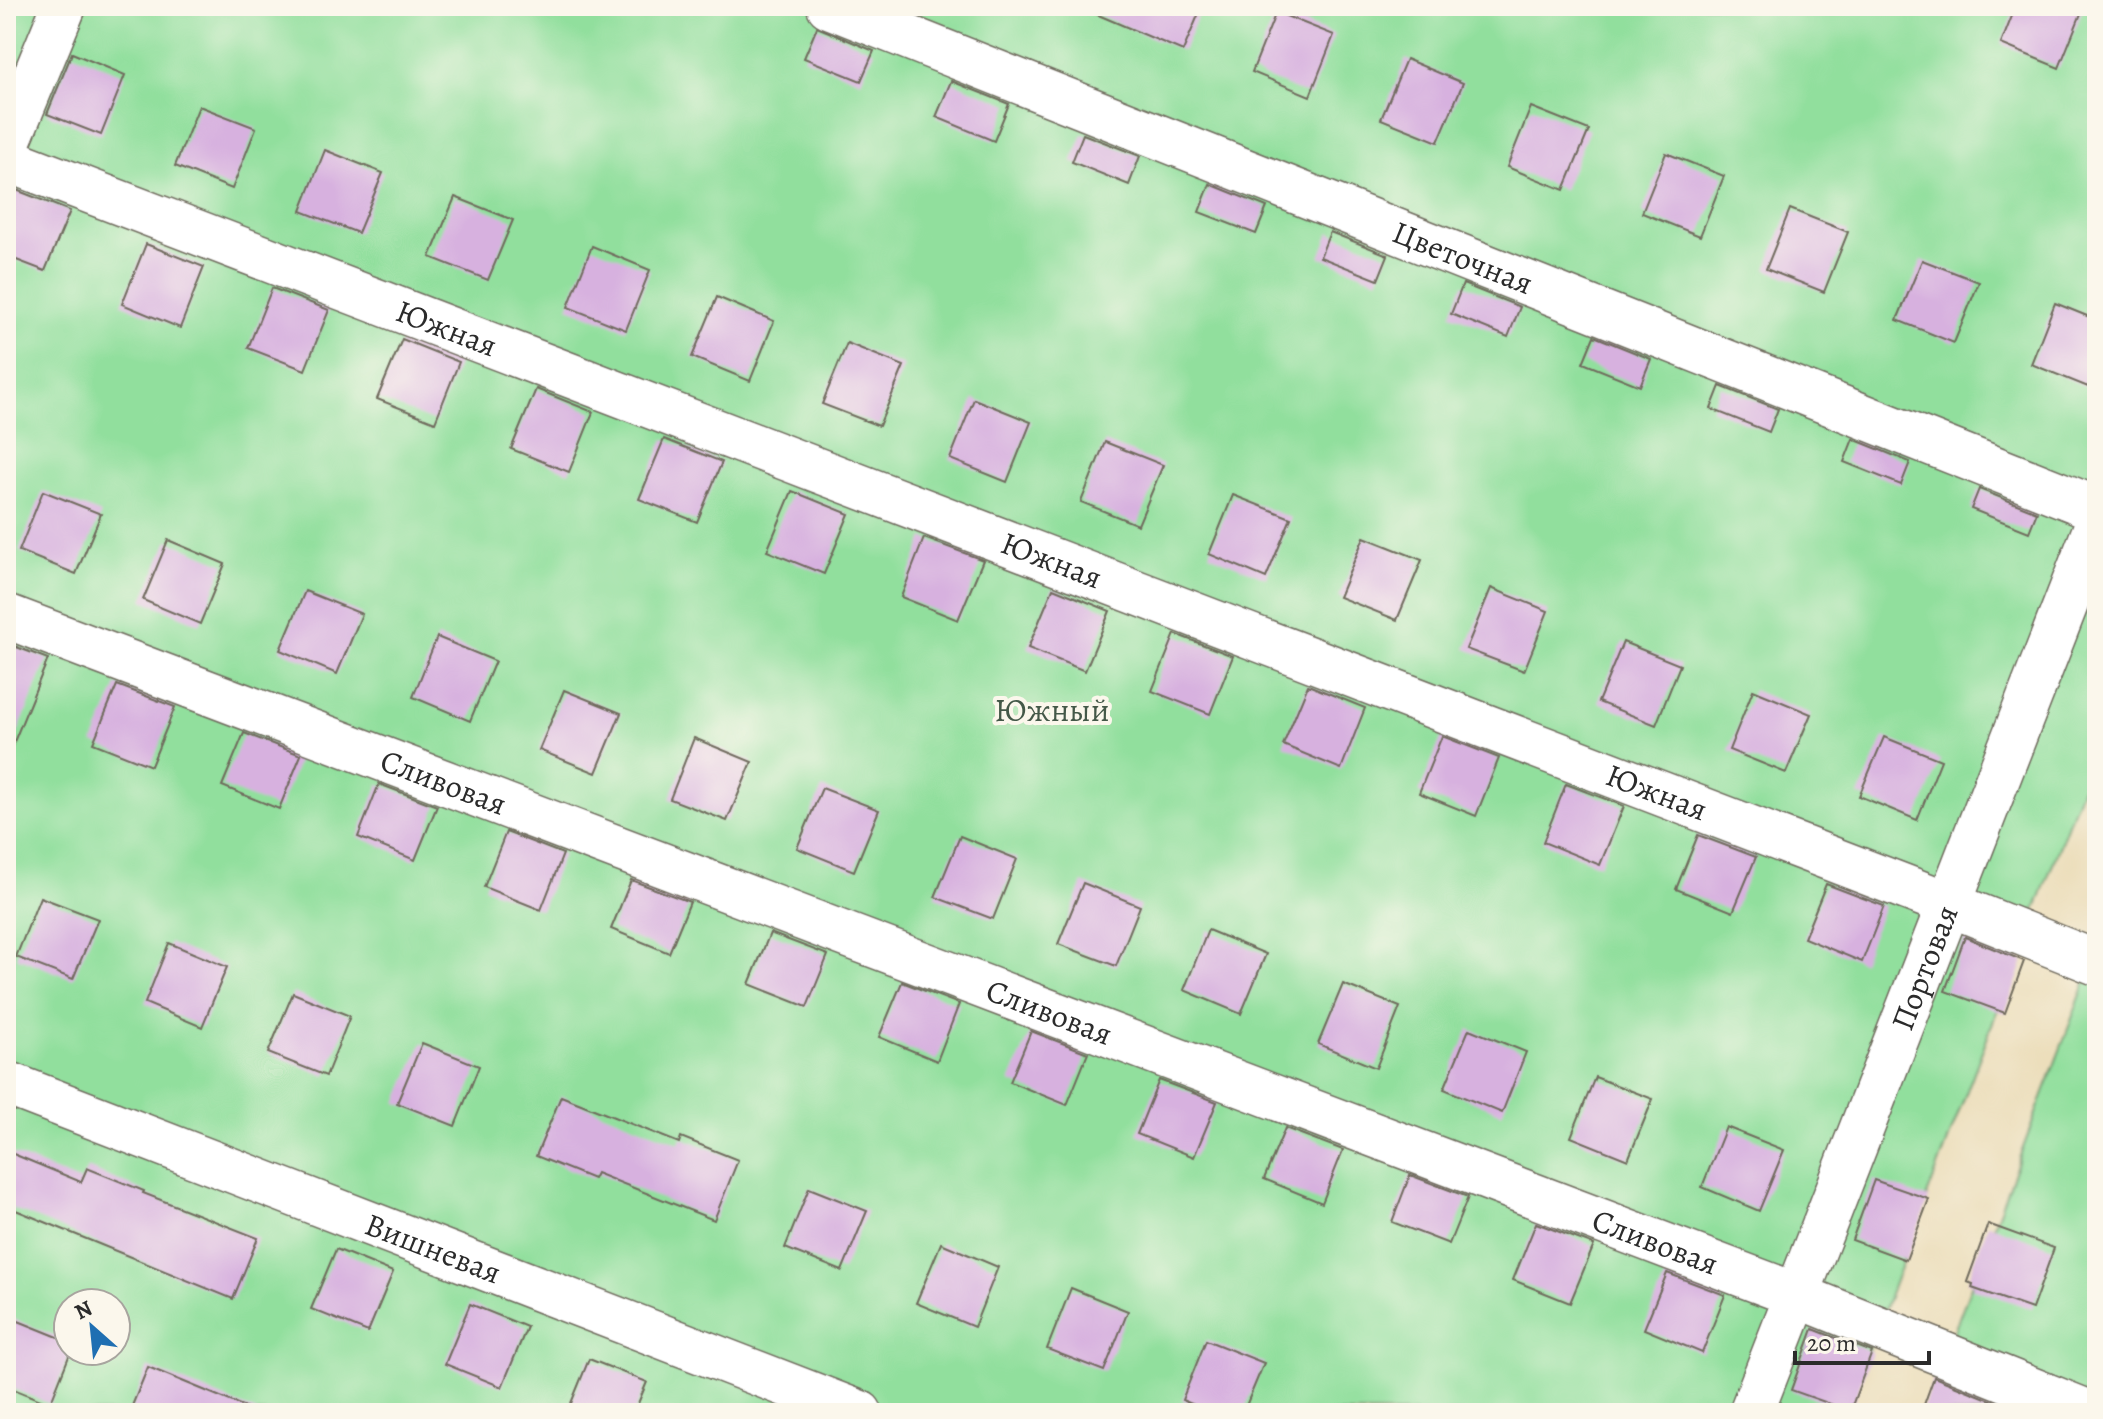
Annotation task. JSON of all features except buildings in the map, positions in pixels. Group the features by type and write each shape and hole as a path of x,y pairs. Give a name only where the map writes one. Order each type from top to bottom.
{"street":[{"path":"6,147 64,6"},
{"name":"Цветочная","path":"829,6 2097,509"},
{"name":"Южная","path":"6,159 2097,963"},
{"name":"Портовая","path":"1751,1413 2097,524"},
{"name":"Сливовая","path":"6,616 1796,1295 2090,1413"},
{"name":"Вишневая","path":"6,1083 860,1413"}],"green space":[{"name":"Южный","path":"6,6 2097,6 2097,747 1845,1413 6,1413"},
{"path":"2097,952 2097,1413 1923,1413"}]}
